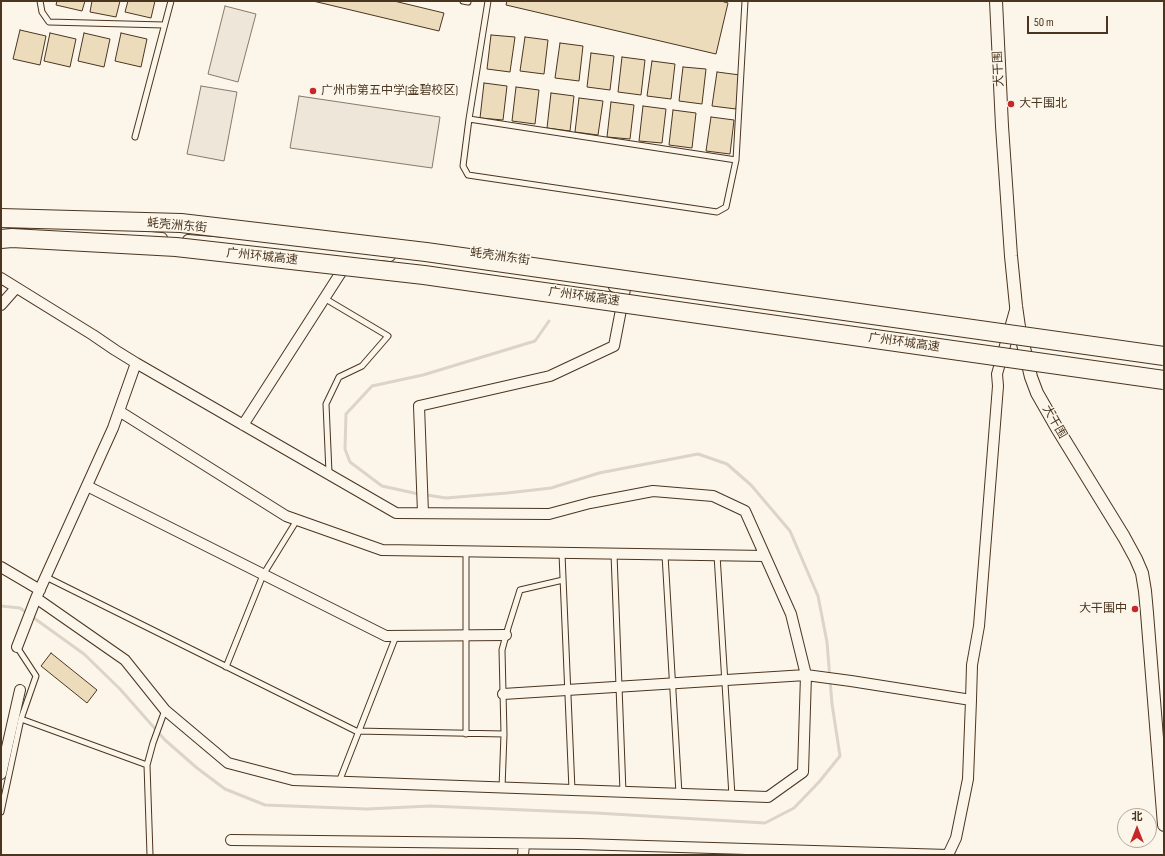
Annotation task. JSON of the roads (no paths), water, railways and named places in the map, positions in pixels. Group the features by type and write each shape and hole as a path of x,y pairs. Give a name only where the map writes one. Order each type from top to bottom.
{"highway":[{"name":"广州环城高速","path":"1,218 181,223 378,246 1164,356"},
{"name":"广州环城高速","path":"1,239 12,238 176,247 424,275 1164,380"}],"street":[{"name":"大干围","path":"996,1 1002,126 1011,256 1019,327 1028,367 1038,393 1057,428 1124,537 1136,558 1142,573 1147,613 1164,825"},
{"name":"蚝壳洲东街","path":"1,230 35,227 420,259 625,289 614,346 550,376 419,406 423,513"},
{"path":"243,425 353,253"},
{"path":"1,278 136,363 396,513 549,514 590,503 652,491 713,496 745,511 791,614 809,676 803,772 768,797 293,780 228,763 165,710 125,660 1,567"},
{"path":"1,305 16,288"},
{"path":"231,840 524,844 751,852 948,855 956,838 968,779 972,665 979,626 998,386 997,374 1013,322 1016,306"},
{"path":"17,647 38,594 113,428 136,363"},
{"path":"120,411 286,516 382,550 765,556"},
{"path":"87,486 386,636 506,635"},
{"path":"503,694 809,676 851,681 971,700"},
{"path":"1,770 20,690"},
{"path":"522,855 524,844"}],"lane":[{"path":"40,1 42,12 49,22 164,25"},
{"path":"135,137 170,1"},
{"path":"488,1 463,166 468,175 716,212 726,207 736,160 745,1"},
{"path":"469,119 736,160"},
{"path":"324,298 388,336 362,366 339,377 326,404 329,474"},
{"path":"226,667 263,575 297,520"},
{"path":"466,552 466,734"},
{"path":"562,554 572,790"},
{"path":"614,554 623,792"},
{"path":"665,555 679,794"},
{"path":"717,556 732,796"},
{"path":"46,577 356,731 504,734"},
{"path":"502,788 504,734 502,650 506,635 520,590 563,580"},
{"path":"339,782 396,636"},
{"path":"1,812 21,719 36,676 17,647"},
{"path":"150,855 147,765 160,721 165,710"},
{"path":"21,719 147,765"}],"waterway":[{"path":"1,606 20,608 84,654 120,689 165,740 197,768 225,789 265,805 367,809 430,806 596,813 765,823 794,808 819,782 840,756 832,704 827,642 818,596 790,531 751,485 727,464 698,454 599,473 551,488 446,498 382,486 350,462 345,449 346,414 372,386 423,375 535,341 549,321"}],"place":[{"name":"广州市第五中学(金碧校区)","path":"313,91"},
{"name":"大干围北","path":"1011,104"},
{"name":"大干围中","path":"1135,609"}]}
